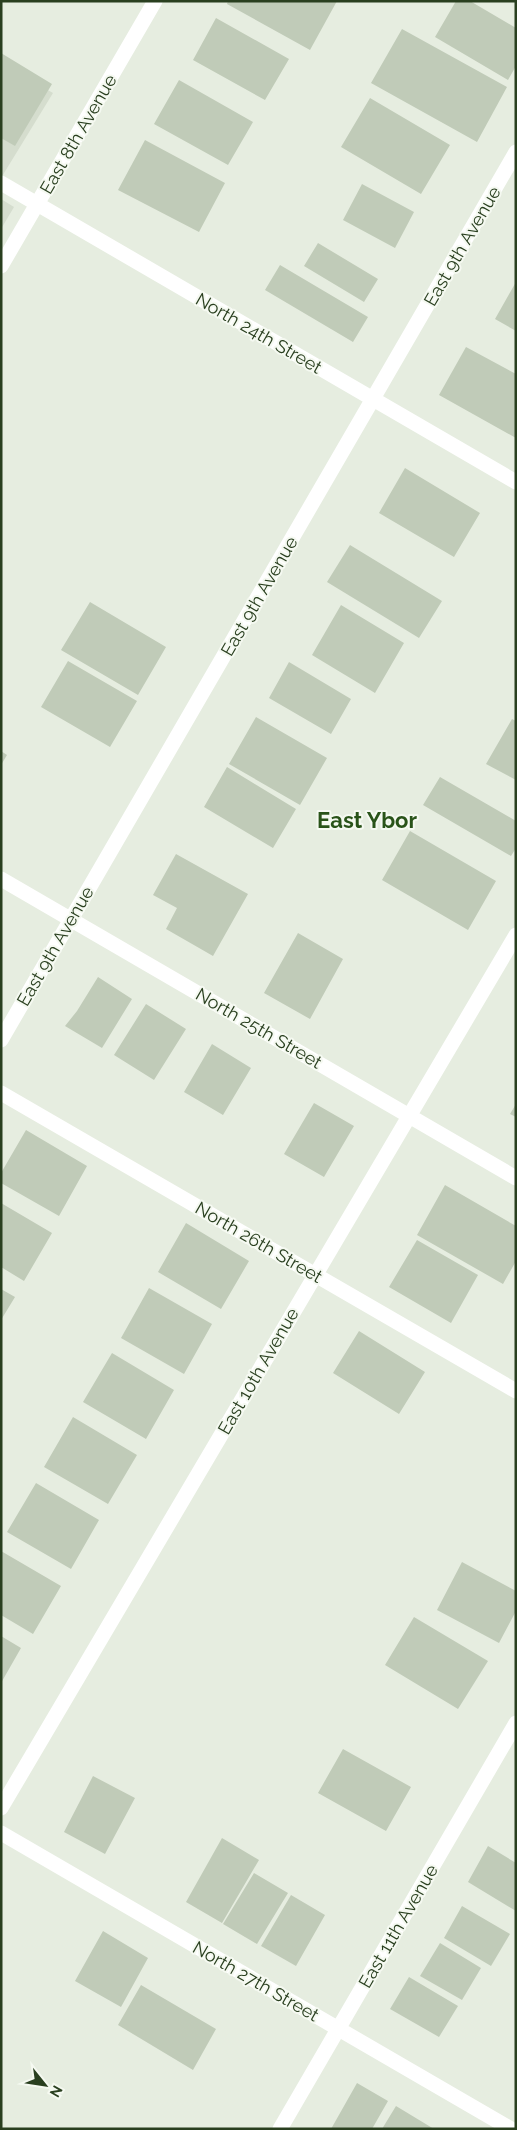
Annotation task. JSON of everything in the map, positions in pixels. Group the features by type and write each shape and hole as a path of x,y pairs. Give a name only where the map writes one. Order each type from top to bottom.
{"street":[{"name":"East 8th Avenue","path":"1,266 155,1"},
{"name":"East 9th Avenue","path":"1,1040 516,152"},
{"name":"North 24th Street","path":"1,183 516,482"},
{"name":"North 25th Street","path":"1,879 516,1178"},
{"name":"East 10th Avenue","path":"1,1808 516,935"},
{"name":"North 26th Street","path":"1,1093 516,1391"},
{"name":"East 11th Avenue","path":"280,2129 516,1722"},
{"name":"North 27th Street","path":"1,1833 511,2129"}],"shaded area":[{"path":"1,63 53,93 1,178"},
{"path":"1,199 14,207 1,229"}],"building":[{"path":"228,1 337,1 310,50 227,4"},
{"path":"456,1 470,1 516,28 516,66 508,80 435,37"},
{"path":"216,18 289,59 265,100 193,60"},
{"path":"402,29 507,87 477,142 371,83"},
{"path":"1,53 52,84 15,146 1,138"},
{"path":"179,80 253,122 228,165 154,124"},
{"path":"370,98 450,145 421,194 341,147"},
{"path":"145,140 225,183 199,232 118,190"},
{"path":"362,184 414,212 395,248 343,220"},
{"path":"318,243 378,279 364,302 304,266"},
{"path":"280,265 368,317 353,342 265,290"},
{"path":"516,282 516,331 495,319"},
{"path":"466,347 516,374 516,438 439,395"},
{"path":"405,468 480,513 454,557 379,513"},
{"path":"350,545 442,601 419,638 327,582"},
{"path":"90,602 166,647 138,695 61,650"},
{"path":"341,605 404,643 375,693 312,655"},
{"path":"68,661 137,701 110,747 41,707"},
{"path":"289,662 351,699 331,734 269,698"},
{"path":"256,717 327,758 300,805 229,764"},
{"path":"512,719 516,721 516,780 486,764"},
{"path":"1,751 7,755 1,765"},
{"path":"227,767 296,809 273,848 204,807"},
{"path":"440,777 516,821 516,848 511,856 423,805"},
{"path":"410,831 496,881 468,930 382,880"},
{"path":"176,854 248,894 213,956 166,929 177,908 153,895"},
{"path":"298,933 343,959 310,1019 264,993"},
{"path":"98,977 132,999 102,1048 65,1026 77,1011"},
{"path":"146,1004 186,1029 154,1080 114,1055"},
{"path":"212,1044 251,1068 223,1115 184,1092"},
{"path":"314,1103 354,1126 324,1177 284,1154"},
{"path":"516,1104 516,1117 510,1114"},
{"path":"26,1130 87,1166 59,1216 1,1183 1,1173"},
{"path":"445,1185 516,1226 516,1261 503,1284 417,1235"},
{"path":"1,1203 52,1233 24,1281 1,1267"},
{"path":"186,1223 249,1261 221,1309 158,1272"},
{"path":"417,1240 478,1275 451,1323 389,1287"},
{"path":"149,1288 212,1324 184,1374 121,1338"},
{"path":"1,1289 15,1297 1,1320"},
{"path":"359,1331 425,1372 399,1414 333,1373"},
{"path":"112,1353 174,1390 146,1439 83,1402"},
{"path":"73,1417 137,1455 108,1504 44,1467"},
{"path":"36,1483 99,1520 71,1569 7,1532"},
{"path":"1,1551 61,1586 33,1634 1,1615"},
{"path":"462,1562 516,1591 516,1611 499,1643 437,1610"},
{"path":"414,1617 488,1661 458,1709 385,1665"},
{"path":"1,1636 21,1648 1,1683"},
{"path":"343,1749 411,1787 386,1831 318,1793"},
{"path":"93,1776 135,1798 105,1854 64,1832"},
{"path":"222,1838 259,1860 222,1923 186,1902"},
{"path":"488,1846 516,1863 516,1911 468,1882"},
{"path":"254,1873 288,1893 257,1944 223,1924"},
{"path":"291,1895 325,1915 296,1966 261,1946"},
{"path":"462,1906 510,1934 491,1966 444,1938"},
{"path":"103,1931 148,1958 121,2007 75,1981"},
{"path":"440,1943 481,1968 462,2000 420,1976"},
{"path":"409,1977 458,2006 439,2037 390,2009"},
{"path":"141,1985 216,2029 193,2070 118,2025"},
{"path":"357,2083 388,2101 372,2129 331,2129"},
{"path":"396,2106 434,2129 382,2129"}],"district":[{"name":"East Ybor","path":"367,820"}]}
